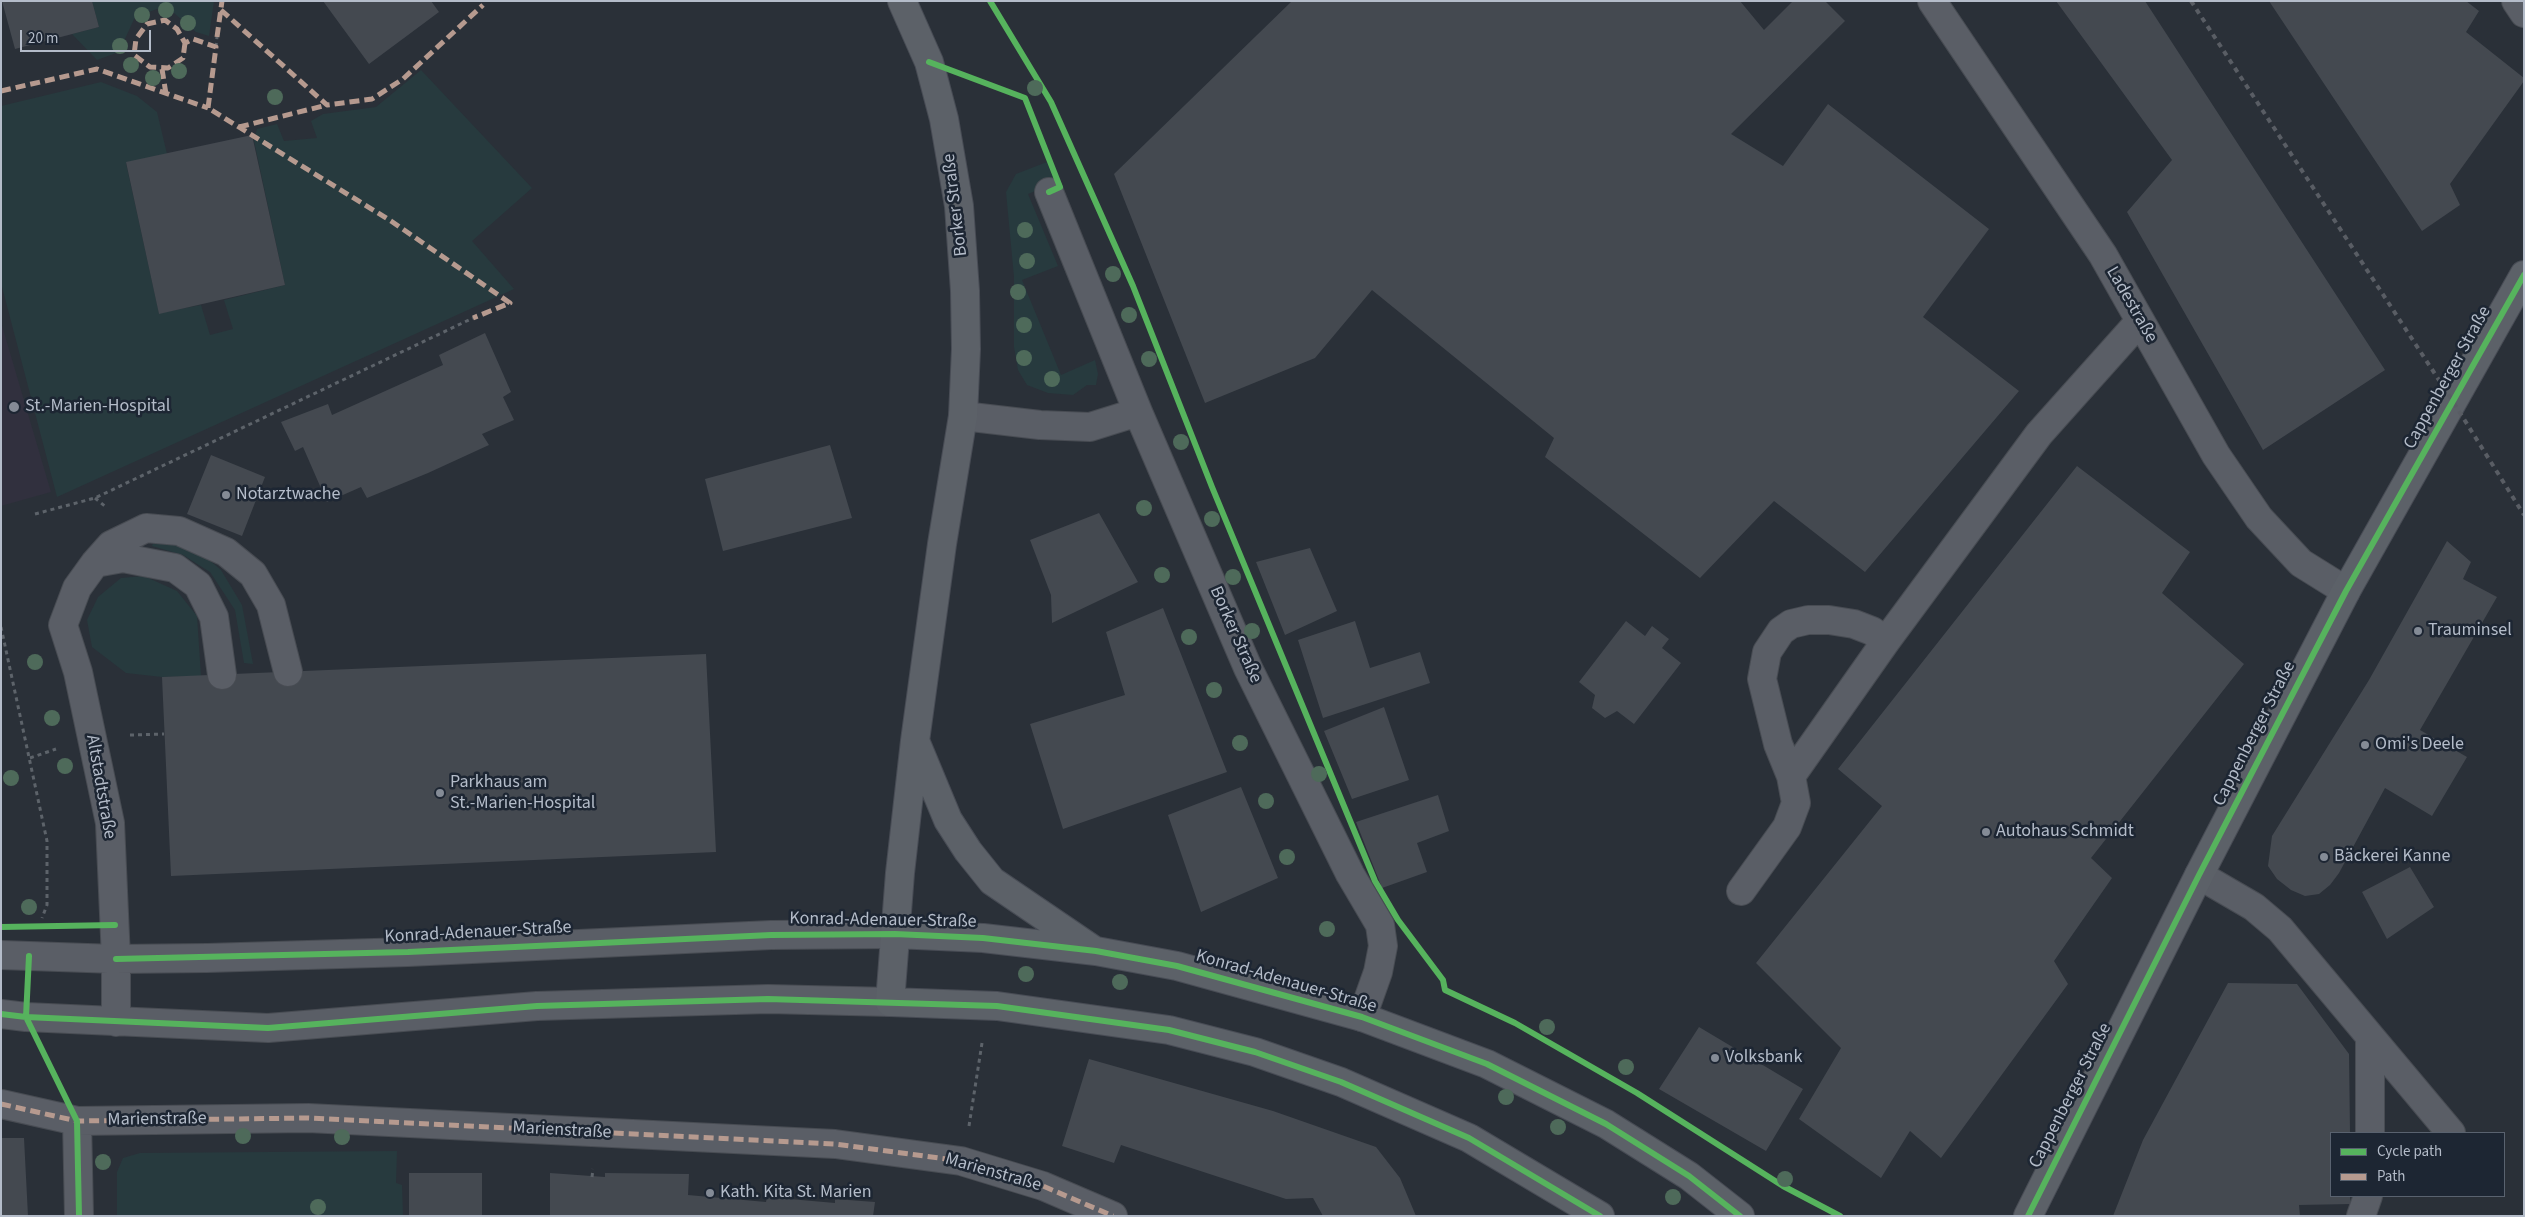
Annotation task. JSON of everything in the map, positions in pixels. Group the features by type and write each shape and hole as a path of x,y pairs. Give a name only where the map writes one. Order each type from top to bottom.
{"main road":[{"name":"Borker Straße","path":"890,1002 895,934 915,741 942,544 963,416 966,349 965,291 959,206 944,118 929,62 902,1"},
{"name":"Cappenberger Straße","path":"2026,1213 2346,591 2524,275"},
{"path":"915,741 948,820 968,851 992,881 1096,951"},
{"name":"Konrad-Adenauer-Straße","path":"895,934 983,938 1096,951 1177,966 1362,1017 1487,1064 1606,1124 1690,1176 1740,1216"},
{"path":"890,1002 987,1006 1169,1030 1256,1052 1341,1082 1469,1138 1569,1207 1600,1216"}],"street":[{"name":"Ladestraße","path":"1932,1 2102,255 2216,455 2259,518 2301,563 2346,591"},
{"path":"2516,1 2524,13"},
{"name":"Borker Straße","path":"1049,192 1138,412 1248,668 1350,874 1380,925 1383,946 1378,972 1362,1017"},
{"path":"1791,776 1886,642 2039,434 2140,322"},
{"path":"963,416 1040,425 1090,427 1138,412"},
{"name":"Altstadtstraße","path":"116,1022 116,959 110,824 78,672 63,625 77,588 111,545 146,528 179,531 226,552 253,574 271,605 288,672"},
{"path":"95,563 123,558 175,568 198,585 214,617 222,675"},
{"path":"1741,891 1787,827 1796,803 1791,776 1778,744 1762,679 1767,652 1778,636 1790,624 1808,620 1829,620 1854,624 1872,631 1886,642"},
{"path":"2199,875 2254,907 2280,930 2451,1132"},
{"name":"Konrad-Adenauer-Straße","path":"1,955 116,959 408,952 770,935 895,934"},
{"path":"1,1014 26,1018 268,1028 538,1006 768,999 890,1002"},
{"path":"2370,1036 2370,1132"},
{"name":"Marienstraße","path":"1,1104 77,1121 308,1118 835,1144 960,1160 1043,1186 1114,1216"},
{"path":"77,1121 79,1216"},
{"path":"2361,1216 2368,1197"}],"path":[{"path":"216,47 217,37"},
{"path":"35,514 95,498 473,318"},
{"path":"1,627 47,841 47,904 29,956"},
{"path":"960,1160 970,1122 987,1006"}],"shaded area":[{"name":"St.-Marien-Hospital","path":"1,322 51,492 1,506"}],"green space":[{"path":"92,1 214,1 209,36 196,32 174,13 157,9 135,17 119,52 97,60 72,34 99,27"},
{"path":"421,70 532,188 472,241 514,289 57,497 1,283 1,106 101,82 137,96 157,112 167,154 126,163 159,313 201,305 210,335 233,329 224,300 285,285 254,141 257,129 277,124 284,141 317,138 311,121 323,114 376,107"},
{"path":"1047,162 1055,183 1028,194 1058,266 1022,280 1061,375 1095,360 1098,374 1096,385 1087,385 1073,395 1048,393 1027,385 1018,370 1014,347 1014,277 1006,192 1016,174"},
{"path":"155,538 195,548 221,570 242,605 253,664 244,663 235,610 210,572 183,555 152,546"},
{"path":"144,576 177,591 197,616 201,676 162,677 126,673 92,647 87,620 98,597 121,578"},
{"path":"397,1151 396,1183 402,1185 403,1216 117,1216 117,1172 123,1158 140,1153"}],"building":[{"path":"2,1 92,1 99,27 15,49"},
{"path":"323,1 431,1 439,12 369,64"},
{"path":"1292,1 1740,1 1764,30 1793,1 1825,1 1845,21 1731,134 1783,166 1828,104 1989,229 1923,317 2019,391 1865,572 1774,501 1700,578 1545,457 1554,438 1372,290 1315,358 1205,403 1114,174"},
{"path":"2056,1 2145,1 2385,370 2263,450 2127,212 2172,160"},
{"path":"2269,1 2466,1 2479,11 2466,32 2524,78 2524,81 2450,184 2460,205 2422,231"},
{"path":"252,135 285,285 159,314 126,162"},
{"path":"485,333 511,392 503,397 514,420 482,434 489,445 428,473 367,498 361,487 327,502 303,447 295,451 281,422 328,404 332,415 443,365 439,355"},
{"path":"830,445 852,518 723,551 705,479"},
{"name":"Notarztwache","path":"211,455 265,477 242,536 187,514"},
{"name":"Autohaus Schmidt","path":"2077,466 2190,552 2162,593 2244,664 2091,858 2112,878 2054,961 2068,984 1941,1158 1910,1131 1881,1178 1799,1119 1841,1048 1756,963 1882,806 1838,769"},
{"path":"1099,513 1138,582 1052,623 1051,595 1030,540"},
{"path":"2447,541 2471,562 2463,579 2497,597 2420,730 2467,757 2432,816 2385,788 2339,873 2330,885 2319,894 2305,896 2291,890 2277,879 2268,866 2272,836 2369,680"},
{"path":"1310,548 1337,611 1285,635 1256,562"},
{"path":"1163,608 1227,772 1063,829 1030,724 1125,695 1106,632"},
{"path":"1355,621 1370,668 1420,652 1430,683 1323,718 1298,640"},
{"path":"1626,621 1645,636 1652,626 1669,639 1662,648 1681,663 1634,724 1617,711 1605,718 1592,708 1595,695 1579,682"},
{"name":"Parkhaus am St.-Marien-Hospital","path":"706,654 716,852 171,876 162,677"},
{"path":"1384,707 1409,780 1352,799 1324,731"},
{"path":"1241,787 1278,878 1201,912 1168,815"},
{"path":"1438,795 1449,831 1417,843 1427,872 1382,888 1356,822"},
{"path":"2410,867 2434,907 2387,939 2362,892"},
{"path":"2228,983 2297,984 2349,1054 2350,1132 2330,1132 2330,1197 2350,1197 2351,1204 2299,1205 2300,1216 2113,1216 2143,1140"},
{"name":"Volksbank","path":"1699,1027 1803,1089 1766,1151 1659,1089"},
{"path":"1089,1059 1273,1111 1376,1147 1400,1178 1416,1216 1323,1216 1313,1198 1286,1199 1121,1145 1114,1163 1062,1146"},
{"path":"1,1138 24,1138 28,1216 1,1216"},
{"path":"409,1173 482,1173 482,1216 409,1216"},
{"path":"550,1173 605,1177 605,1173 689,1174 688,1195 766,1202 767,1197 835,1203 835,1199 875,1202 873,1216 550,1216"}],"railway":[{"path":"2191,1 2452,400 2524,515"}],"marked path":[{"path":"217,37 222,1"},
{"path":"221,10 327,105 372,99 403,79 483,5"},
{"path":"185,43 183,58 168,68 150,67 134,55 136,39 147,24 165,20 177,29 185,43 193,39 216,47 208,108 391,221 510,303 473,318"},
{"path":"1,91 97,69 208,108"},
{"path":"162,69 166,94"},
{"path":"239,127 327,105"},
{"path":"1,1104 77,1121 308,1118 835,1144 961,1161 1043,1186 1113,1216"}],"cycle path":[{"path":"990,1 1051,102 1133,286 1212,487 1375,881 1398,920 1443,980 1445,990 1515,1023 1637,1093 1783,1186 1840,1216"},
{"path":"929,62 1025,98 1060,187 1049,192"},
{"path":"2028,1216 2199,875 2346,591 2524,275"},
{"path":"1,927 115,925"},
{"path":"116,959 408,952 771,935 895,934 983,938 1096,951 1177,966 1362,1017 1487,1064 1606,1124 1689,1176 1740,1216"},
{"path":"29,956 26,1017 77,1121 79,1216"},
{"path":"1,1014 26,1017 268,1028 537,1006 768,999 997,1006 1169,1030 1255,1052 1341,1082 1469,1138 1600,1216"}],"place":[{"name":"St.-Marien-Hospital","path":"14,407"},
{"name":"Notarztwache","path":"226,495"},
{"name":"Trauminsel","path":"2418,631"},
{"name":"Omi's Deele","path":"2365,745"},
{"name":"Parkhaus am St.-Marien-Hospital","path":"440,793"},
{"name":"Autohaus Schmidt","path":"1986,832"},
{"name":"Bäckerei Kanne","path":"2324,857"},
{"name":"Volksbank","path":"1715,1058"},
{"name":"Kath. Kita St. Marien","path":"710,1193"}]}
